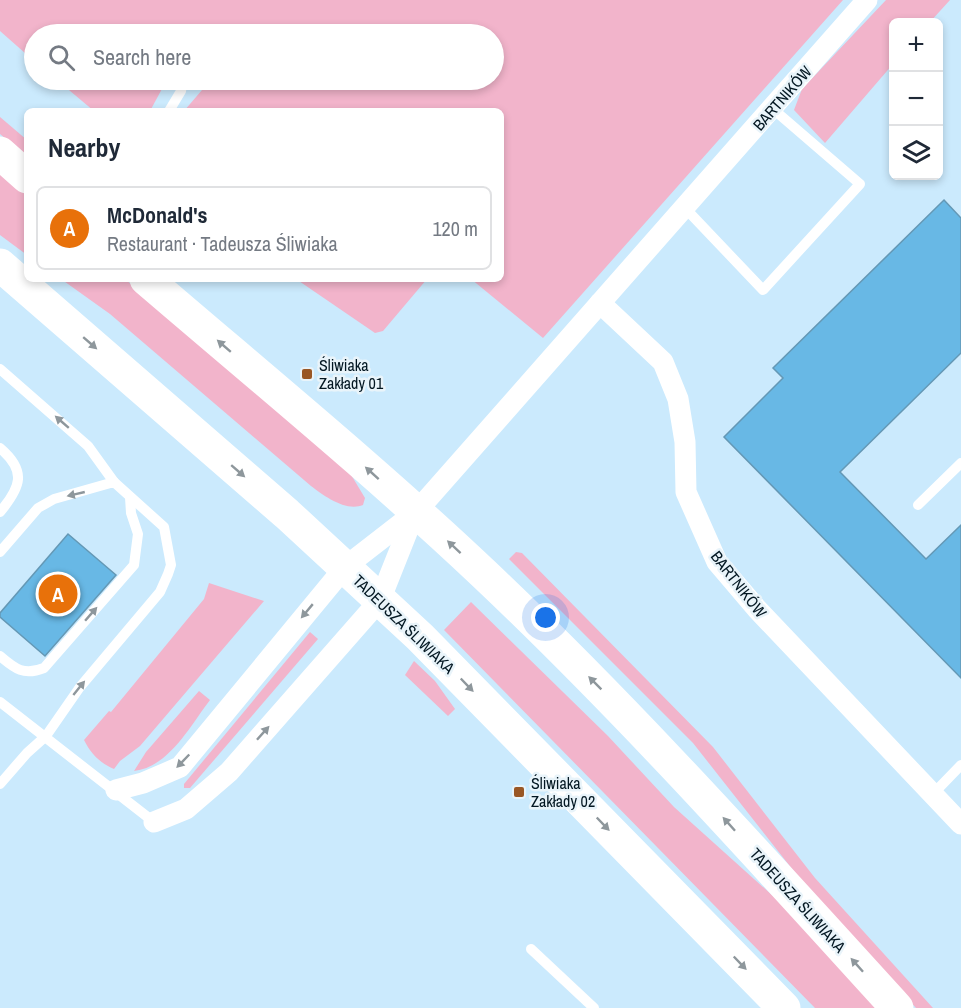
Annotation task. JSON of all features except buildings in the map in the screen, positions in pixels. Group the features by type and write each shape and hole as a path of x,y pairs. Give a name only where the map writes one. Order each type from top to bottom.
{"main road":[{"path":"0,153 24,174"},
{"name":"TADEUSZA ŚLIWIAKA","path":"0,266 345,567 420,637 784,1008"},
{"name":"TADEUSZA ŚLIWIAKA","path":"149,282 416,512 599,686 897,1008"}],"street":[{"name":"BARTNIKÓW","path":"416,512 867,0"},
{"name":"BARTNIKÓW","path":"600,303 663,362 680,410 685,442 686,492 717,562 756,609 961,824"},
{"path":"116,790 143,783 180,767 345,567 416,512"},
{"path":"154,822 186,809 229,772 380,600 416,512"}],"lane":[{"path":"171,108 181,90"},
{"path":"685,208 763,290 860,184 773,109"},
{"path":"0,369 88,446 114,482 164,527 171,565 160,592 80,687 46,736 27,753 0,784"},
{"path":"0,448 13,459 19,476 15,493 0,512"},
{"path":"918,505 961,463"},
{"path":"0,552 38,508 54,499 114,482"},
{"path":"0,656 17,670 31,673 44,668 134,565 138,534 130,513 130,497"},
{"path":"0,702 21,721 46,736 154,822"},
{"path":"932,795 961,765"},
{"path":"531,949 594,1008"}],"shaded area":[{"path":"0,0 843,0 543,338 475,282 504,282 504,108 187,108 202,90 504,90 504,24 24,24 24,52 0,31"},
{"path":"886,0 950,0 934,18 889,18 889,69 825,143 794,110 802,89"},
{"path":"69,90 161,90 152,108 90,108"},
{"path":"0,117 24,137 24,154 0,134"},
{"path":"0,171 24,192 24,253 0,235"},
{"path":"65,282 128,282 350,473 365,498 363,505 356,507 343,505 316,490 110,314"},
{"path":"300,282 424,282 383,331 375,333"},
{"path":"516,552 522,553 713,747 815,878 933,1008 916,1008 811,893 693,743 509,559"},
{"path":"209,583 264,601 140,746 120,761 114,769 109,767 96,758 84,740 109,711 111,712 204,599"},
{"path":"471,602 608,736 674,807 783,905 877,1008 815,1008 444,630"},
{"path":"310,632 318,639 190,788 184,788 184,784"},
{"path":"414,661 435,681 455,709 448,716 405,675"},
{"path":"199,691 210,700 178,744 158,762 134,771 146,752"}],"place":[{"name":"Śliwiaka Zakłady 01","path":"307,374"},
{"name":"McDonald's","path":"58,594"},
{"name":"Śliwiaka Zakłady 02","path":"519,792"}]}
